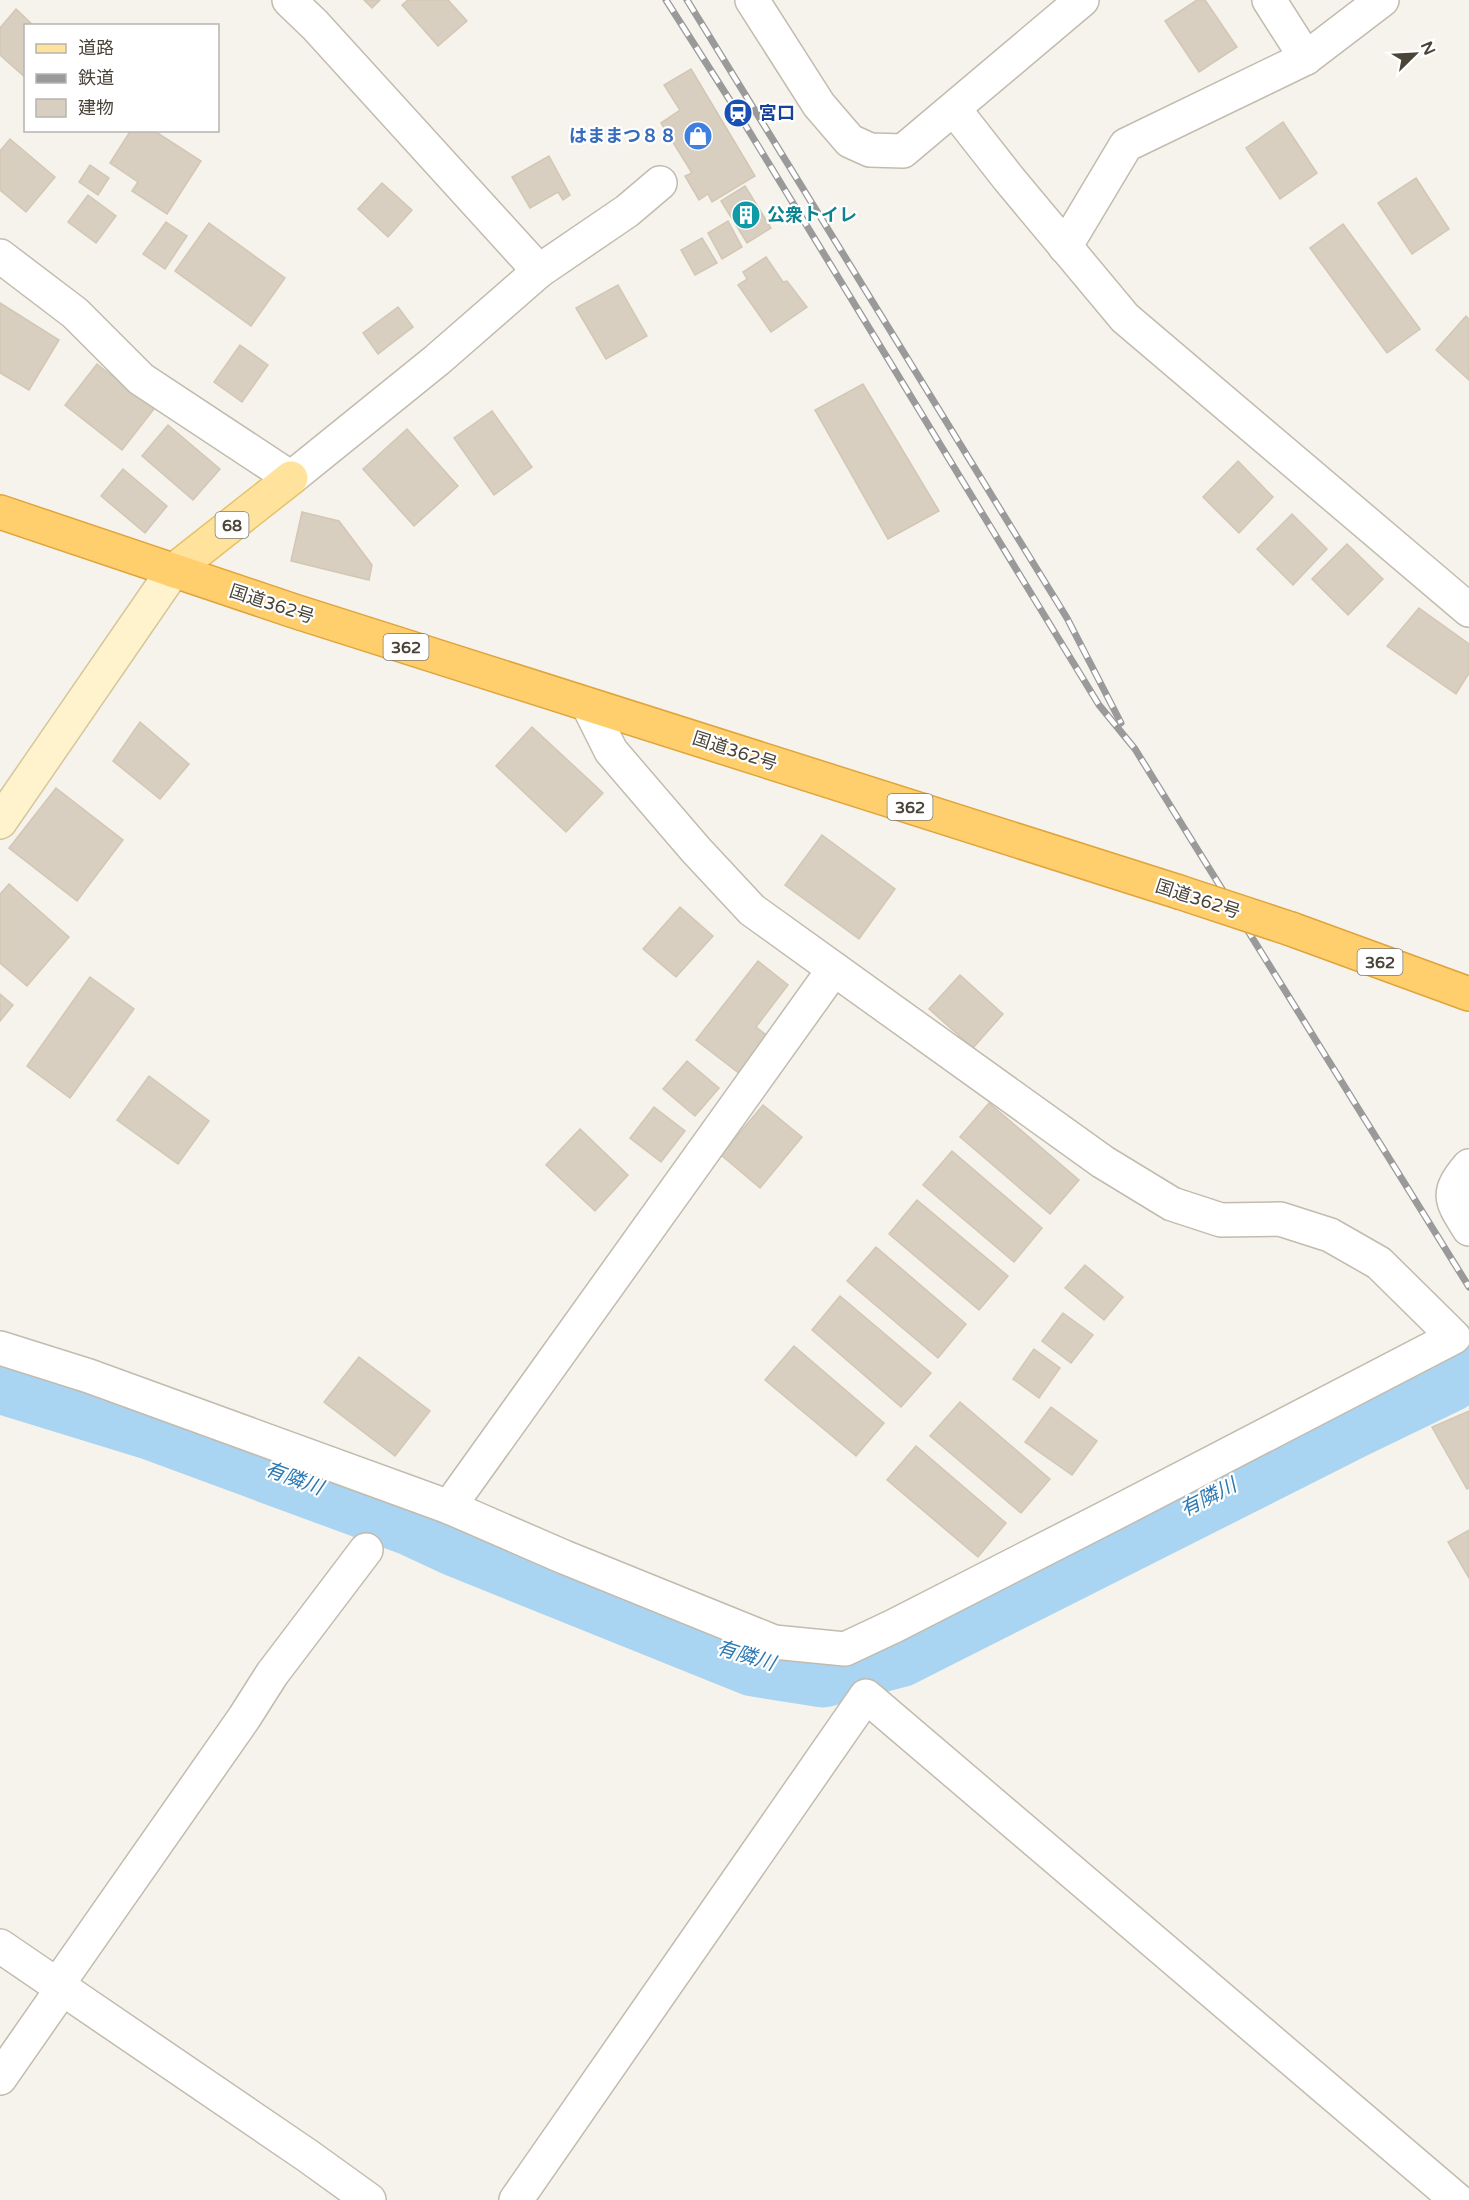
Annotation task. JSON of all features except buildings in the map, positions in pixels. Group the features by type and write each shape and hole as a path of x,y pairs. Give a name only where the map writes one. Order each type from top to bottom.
{"highway":[{"name":"国道362号","path":"0,512 173,571 588,705 1179,892 1291,929 1469,994"}],"main road":[{"name":"68","path":"173,571 291,478"}],"street":[{"path":"289,0 315,25 539,271"},
{"path":"752,0 819,105 850,141 870,150 903,151 1082,0"},
{"path":"1269,0 1306,58"},
{"path":"1065,248 1126,145 1306,58 1382,0"},
{"path":"954,109 1065,248 1125,318 1469,610"},
{"path":"0,256 75,313 141,379 291,478 437,360 539,271 627,211 660,183"},
{"path":"0,822 173,571"},
{"path":"0,1348 89,1376 449,1508 774,1642 845,1649 1119,1511 1461,1347 1379,1263 1330,1235 1280,1219 1221,1220 1172,1204 1103,1162 752,910 696,850 611,751 588,705"},
{"path":"449,1508 834,969"},
{"path":"1469,1166 1453,1187 1453,1205 1469,1229"},
{"path":"0,2078 62,1989 65,1974 244,1718 272,1674 366,1550"},
{"path":"845,1649 861,1690 1457,2200"},
{"path":"516,2200 861,1690"},
{"path":"0,1946 369,2200"}],"waterway":[{"name":"有隣川","path":"0,1379 150,1425 413,1522 456,1542 754,1662 823,1673 899,1653 1448,1378 1469,1365"}],"railway":[{"path":"666,0 738,113 1099,705 1135,749 1469,1287"},
{"path":"687,0 1067,618 1121,723"}],"place":[{"name":"宮口","path":"738,113"},
{"name":"はままつ８８","path":"698,136"},
{"name":"公衆トイレ","path":"746,215"}]}
